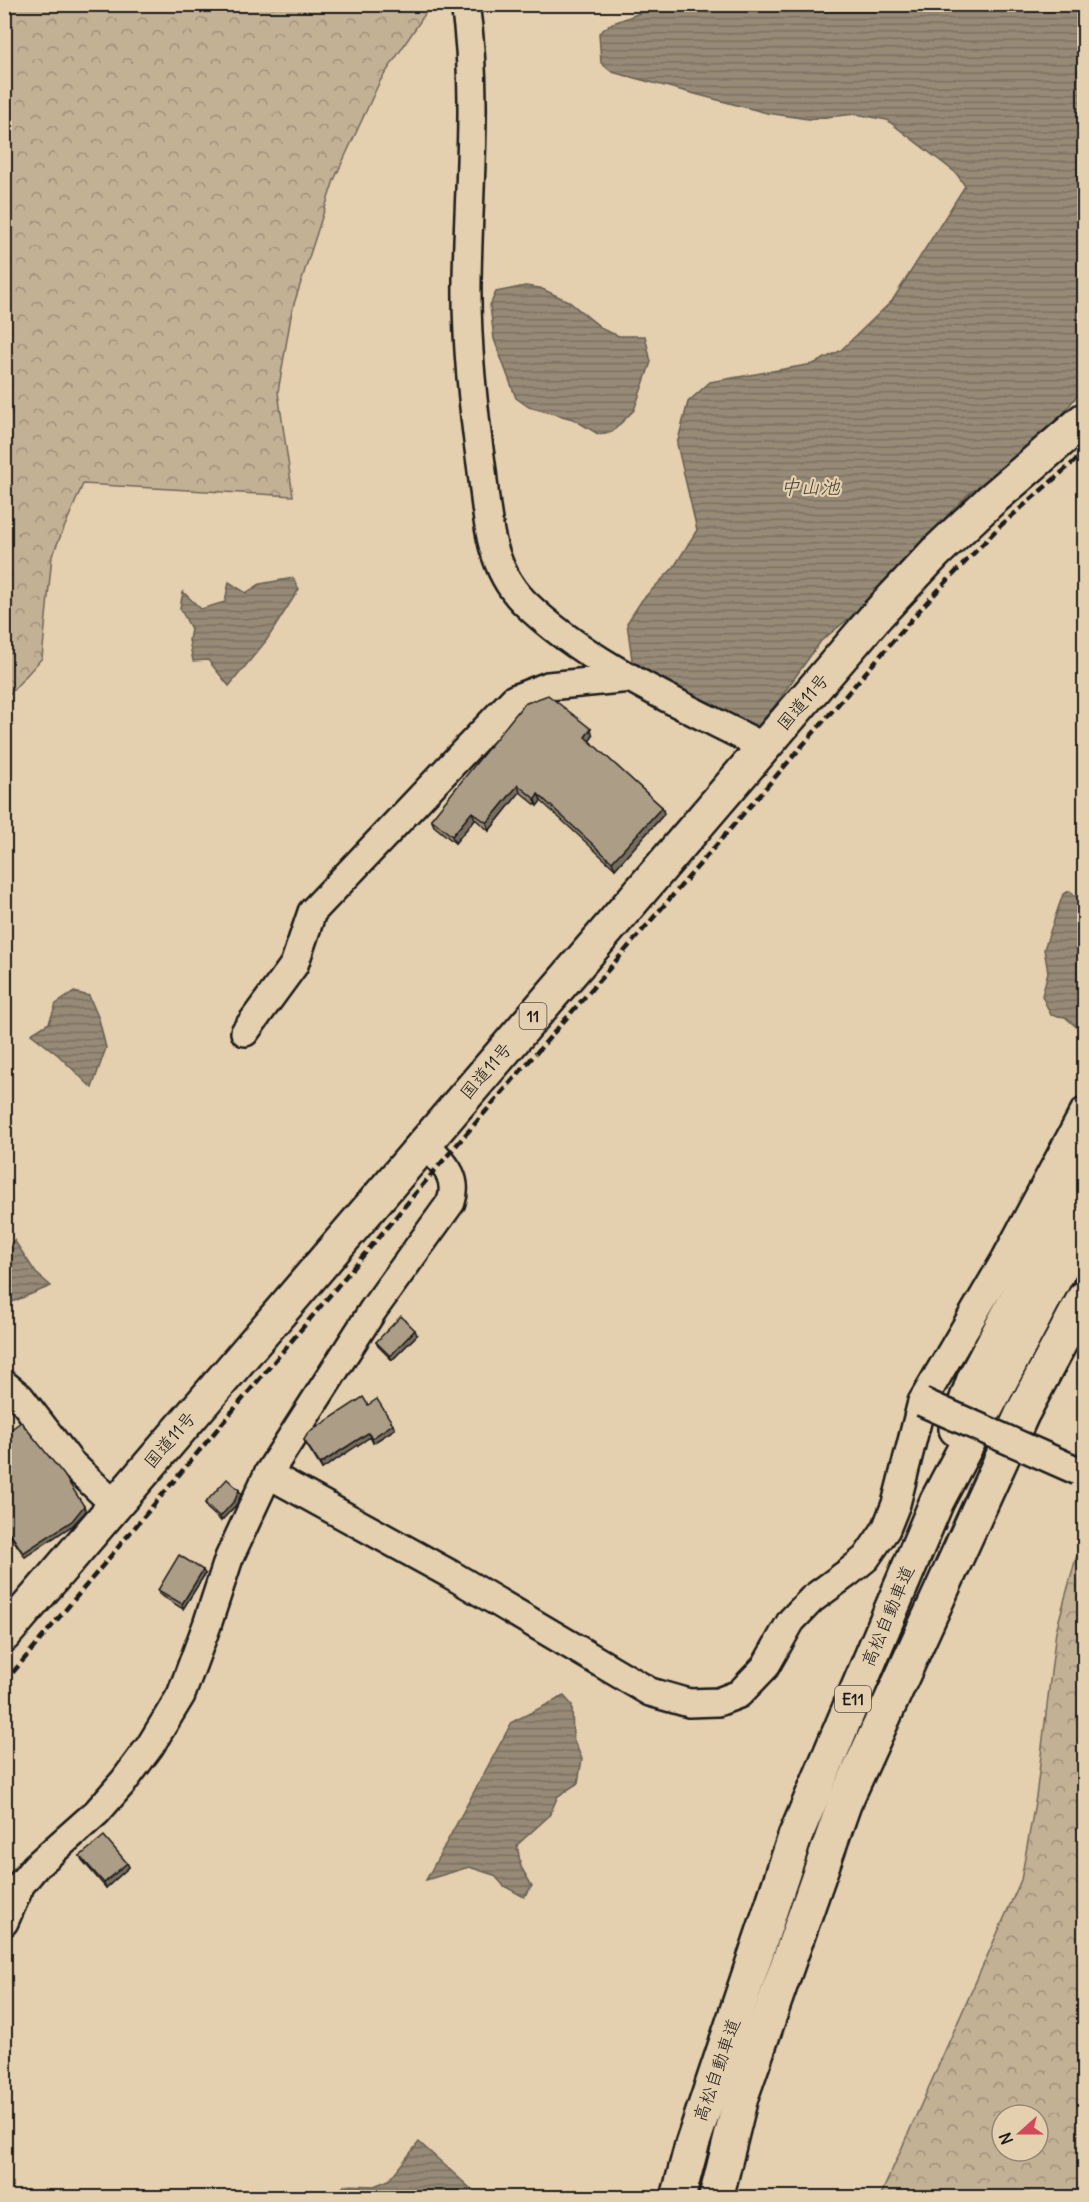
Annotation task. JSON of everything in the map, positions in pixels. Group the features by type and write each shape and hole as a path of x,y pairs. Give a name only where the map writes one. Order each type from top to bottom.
{"highway":[{"name":"国道11号","path":"4,1635 877,615 935,553 990,501 1084,420"},
{"path":"892,1605 974,1379 1040,1256 1084,1152"},
{"name":"高松自動車道","path":"678,2198 692,2145 795,1837 937,1502 1084,1223"},
{"name":"高松自動車道","path":"716,2198 741,2097 844,1804 1022,1414 1084,1298"}],"street":[{"path":"465,4 471,98 471,186 466,280 468,357 490,534 501,572 523,601 599,660 764,747"},
{"path":"245,1032 294,965 312,912 514,699 548,686 631,678"},
{"path":"268,1474 450,1574 650,1692 688,1703 718,1702 738,1694 765,1667 791,1621 812,1599 866,1558 886,1529 896,1504 922,1402 1005,1260 1084,1112"},
{"path":"4,1922 21,1884 35,1867 97,1812 150,1746 181,1695 229,1558 268,1474 373,1310 451,1202 454,1185 452,1179 448,1170 425,1143"},
{"path":"4,1384 20,1397 70,1462 115,1505"},
{"path":"922,1402 1078,1471"}],"green space":[{"path":"5,4 431,5 380,81 334,180 292,310 278,392 293,496 83,484 52,556 42,658 5,699"},
{"path":"1084,1549 1084,2197 880,2197 1021,1880 1036,1797 1056,1631 1076,1558"}],"water":[{"name":"中山池","path":"661,5 1084,5 1084,387 1047,434 967,495 852,616 821,641 758,729 633,667 627,623 642,600 674,567 697,530 677,444 688,402 710,382 813,364 840,351 892,301 965,186 956,173 887,120 856,114 808,119 767,113 612,72 601,63 599,33 611,24"},
{"path":"525,286 540,288 568,301 604,330 619,336 645,336 651,362 634,410 612,432 598,434 573,419 529,407 516,398 494,339 490,305 496,292"},
{"path":"293,578 299,589 266,641 229,686 208,660 193,661 189,640 191,629 180,608 183,592 201,609 225,602 229,582 246,593 260,584"},
{"path":"1070,891 1084,904 1084,1028 1080,1030 1065,1017 1051,1015 1042,996 1048,972 1044,949 1063,894"},
{"path":"74,992 89,996 99,1019 106,1048 92,1088 58,1055 31,1034 49,1023 56,1004"},
{"path":"14,1240 36,1273 51,1286 5,1305 5,1252"},
{"path":"564,1696 572,1705 573,1738 582,1759 578,1783 558,1796 549,1816 517,1845 521,1867 532,1886 524,1897 504,1886 494,1875 469,1867 426,1880 512,1722"},
{"path":"419,2142 480,2197 334,2197 345,2185 374,2186 389,2180"}],"building":[{"path":"548,695 591,729 585,737 662,807 612,862 538,794 535,799 518,785 487,823 472,812 452,836 431,819 524,704"},
{"path":"401,1316 415,1330 390,1356 376,1342"},
{"path":"363,1397 368,1405 377,1399 393,1424 372,1438 368,1433 320,1464 304,1440 308,1433"},
{"path":"21,1422 64,1475 84,1506 72,1521 23,1553 4,1524 4,1431 6,1433"},
{"path":"227,1479 239,1490 235,1500 220,1517 205,1503"},
{"path":"179,1555 203,1570 182,1604 158,1590"},
{"path":"104,1836 127,1863 104,1883 80,1856"}],"railway":[{"path":"4,1683 441,1163 925,604 999,527 1084,453"}]}
